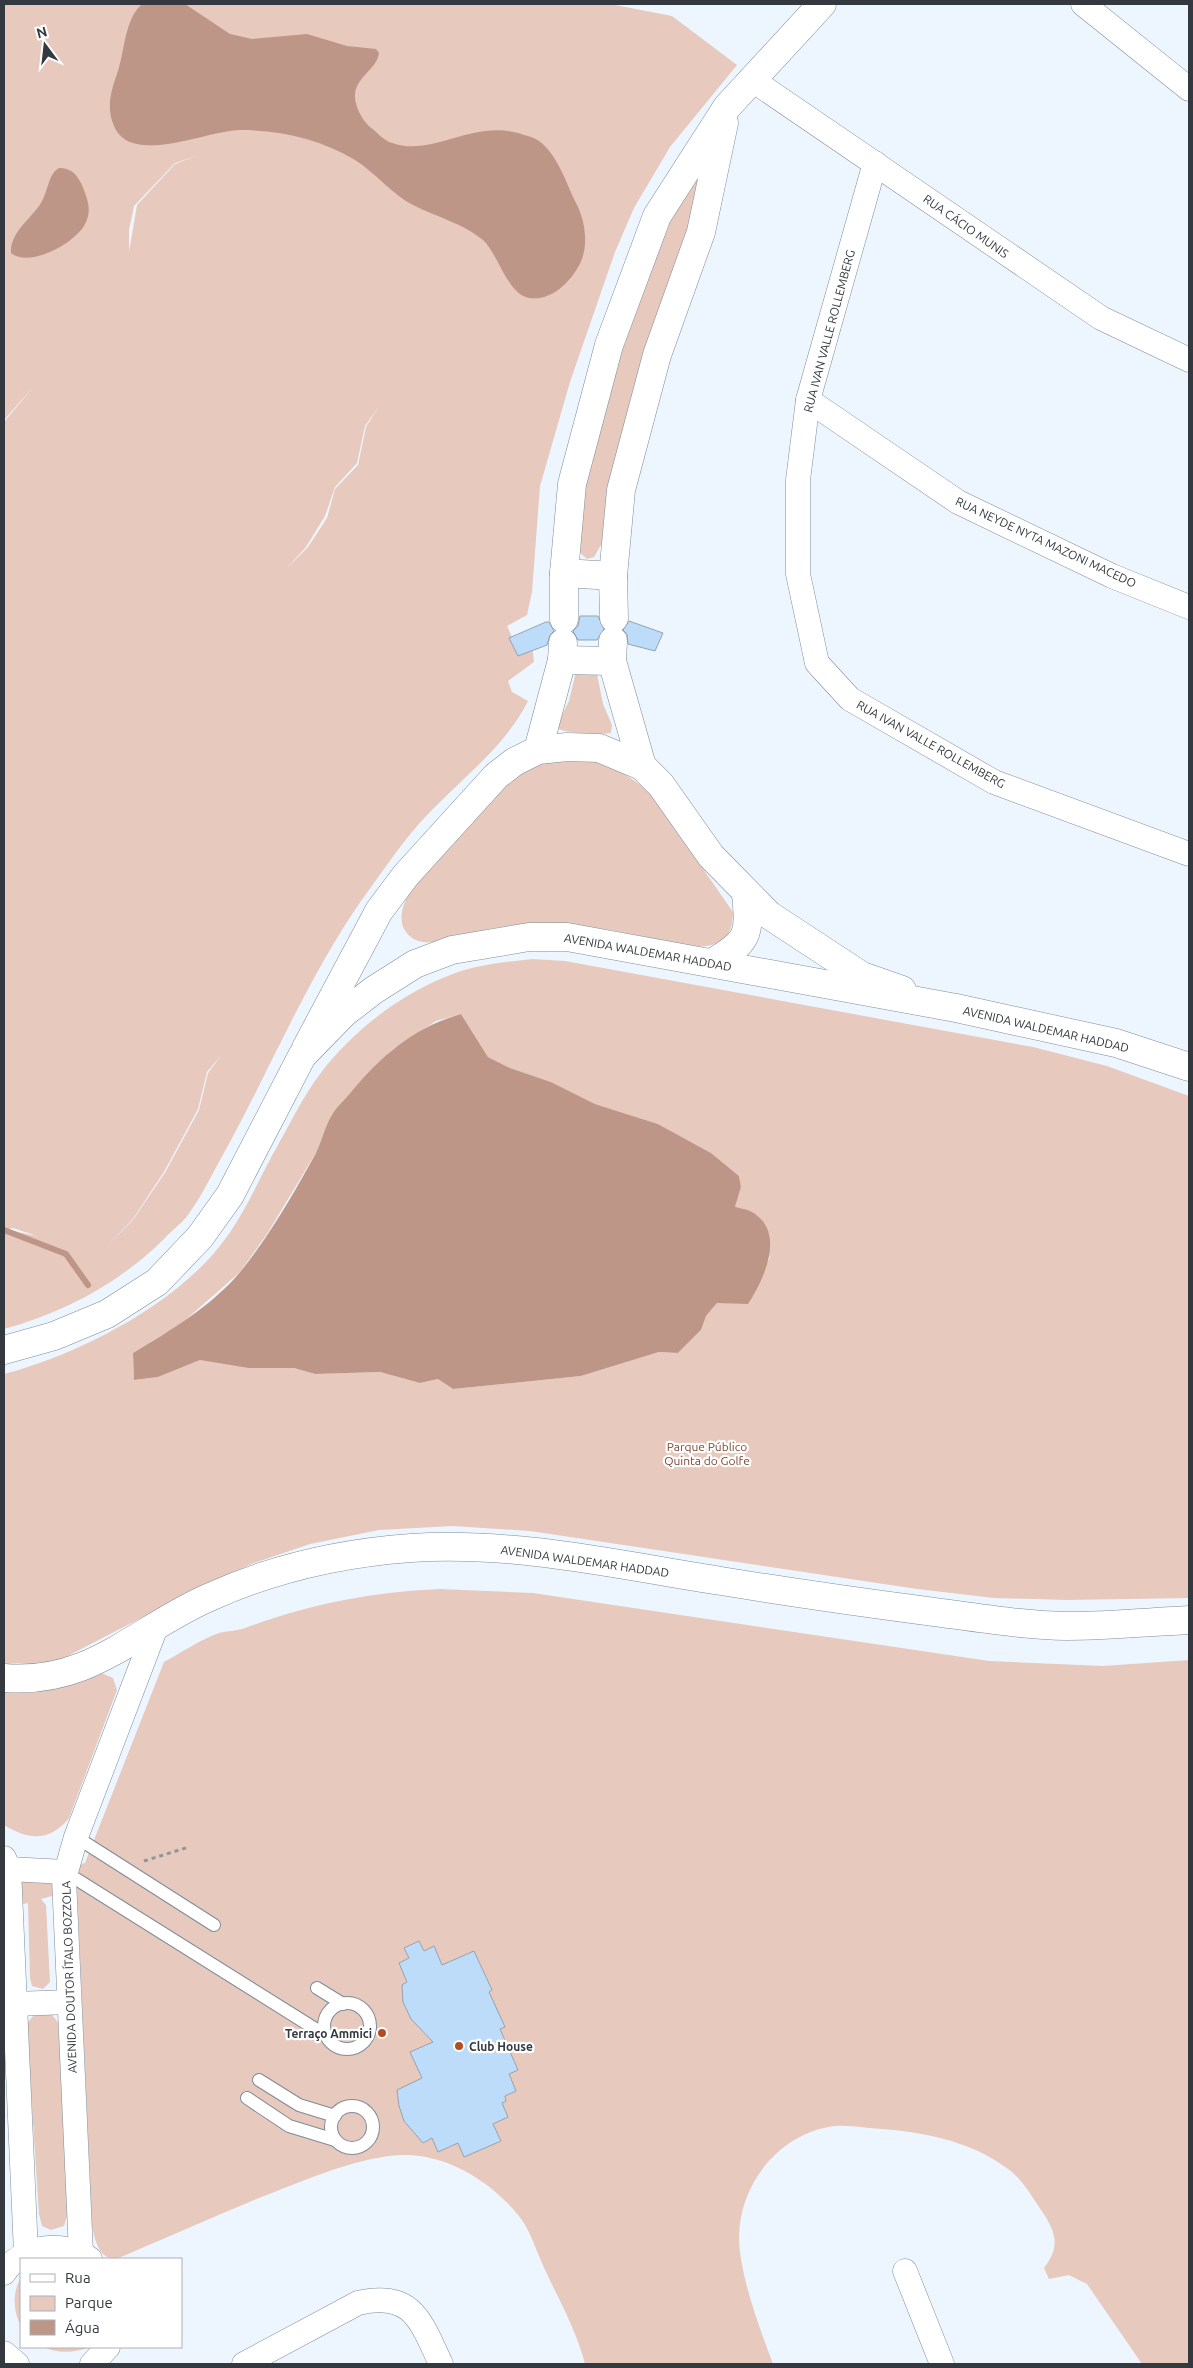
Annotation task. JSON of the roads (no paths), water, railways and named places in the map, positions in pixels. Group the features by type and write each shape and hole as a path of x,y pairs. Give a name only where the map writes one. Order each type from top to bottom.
{"main road":[{"path":"538,750 563,640 564,573 572,484 609,345 656,216 727,107 822,4"},
{"path":"642,766 613,640 613,576 621,490 657,355 701,232 727,107"},
{"path":"564,573 613,576"},
{"path":"563,640 613,640"},
{"path":"302,1056 379,911 406,875 496,776 514,762 538,750 567,747 599,748 642,766 661,785 711,856 746,894 769,915 862,976 956,1008"},
{"path":"712,963 734,950 745,938 748,920 746,894"},
{"name":"AVENIDA WALDEMAR HADDAD","path":"4,1350 54,1336 107,1314 157,1282 200,1237 230,1195 302,1056 344,1013 374,990 415,964 452,950 529,937 568,936 956,1008 1116,1044 1189,1067"},
{"name":"AVENIDA WALDEMAR HADDAD","path":"4,1678 30,1680 60,1674 99,1661 207,1598 260,1577 310,1563 379,1551 452,1546 528,1551 785,1592 990,1619 1066,1626 1189,1620"}],"street":[{"path":"1083,4 1189,89"},
{"name":"RUA CÁCIO MUNIS","path":"752,79 1101,318 1189,360"},
{"name":"RUA IVAN VALLE ROLLEMBERG","path":"875,163 865,205 846,261 808,400 798,480 798,574 818,663 850,699 994,782 1189,854"},
{"path":"865,205 904,183"},
{"name":"RUA NEYDE NYTA MAZONI MACEDO","path":"808,400 958,502 1112,576 1189,607"},
{"name":"AVENIDA DOUTOR ÍTALO BOZZOLA","path":"86,2256 69,2002 66,1872 76,1837 156,1627"},
{"path":"26,2253 15,2004 6,1864 66,1872"},
{"path":"15,2004 69,2002"},
{"path":"4,2273 8,2267 26,2253 44,2248 63,2248 86,2256"},
{"path":"905,2271 942,2364"},
{"path":"244,2364 358,2304 379,2298 398,2302 412,2312 425,2330 441,2364"},
{"path":"92,2364 107,2348"},
{"path":"4,2353 17,2364"}],"lane":[{"path":"76,1837 214,1925"},
{"path":"66,1872 325,2035 330,2042 344,2049 353,2048 365,2039 369,2025 364,2012 352,2004 343,2004 329,2012 324,2027 325,2035"},
{"path":"317,1988 343,2004"},
{"path":"259,2080 299,2104 335,2116"},
{"path":"247,2098 289,2126 336,2140 350,2148 358,2148 371,2137 373,2129 369,2115 358,2107 349,2107 335,2116 332,2124 336,2140"}],"water":[{"path":"142,4 185,4 230,34 252,39 307,34 347,46 376,49 379,53 375,64 359,82 355,94 356,103 361,116 367,124 389,142 408,146 423,146 488,131 506,131 537,140 551,153 556,161 582,217 585,244 584,253 577,269 563,286 551,294 537,298 521,295 509,282 489,247 476,234 407,201 355,160 314,141 285,134 255,130 226,132 153,145 136,144 123,138 114,126 110,113 110,100 128,27"},
{"path":"59,168 67,169 74,173 82,185 89,208 86,222 74,237 53,251 30,258 19,257 11,253 17,232 41,203 50,179"},
{"path":"461,1014 488,1057 510,1068 551,1082 595,1104 658,1124 711,1153 739,1176 741,1187 735,1207 750,1211 761,1219 768,1230 770,1242 766,1268 748,1304 717,1303 706,1316 701,1330 678,1353 659,1352 581,1376 453,1389 438,1379 420,1383 380,1372 315,1374 294,1368 249,1368 200,1360 158,1377 134,1380 133,1353 204,1306 230,1284 252,1257 281,1214 308,1168 332,1115 363,1078 388,1054 414,1035 429,1026"}],"waterway":[{"path":"4,1230 66,1254 88,1285"}],"place":[{"name":"Terraço Ammici","path":"382,2033"},
{"name":"Club House","path":"459,2046"}],"park label":[{"name":"Parque Público Quinta do Golfe","path":"707,1453"}]}
